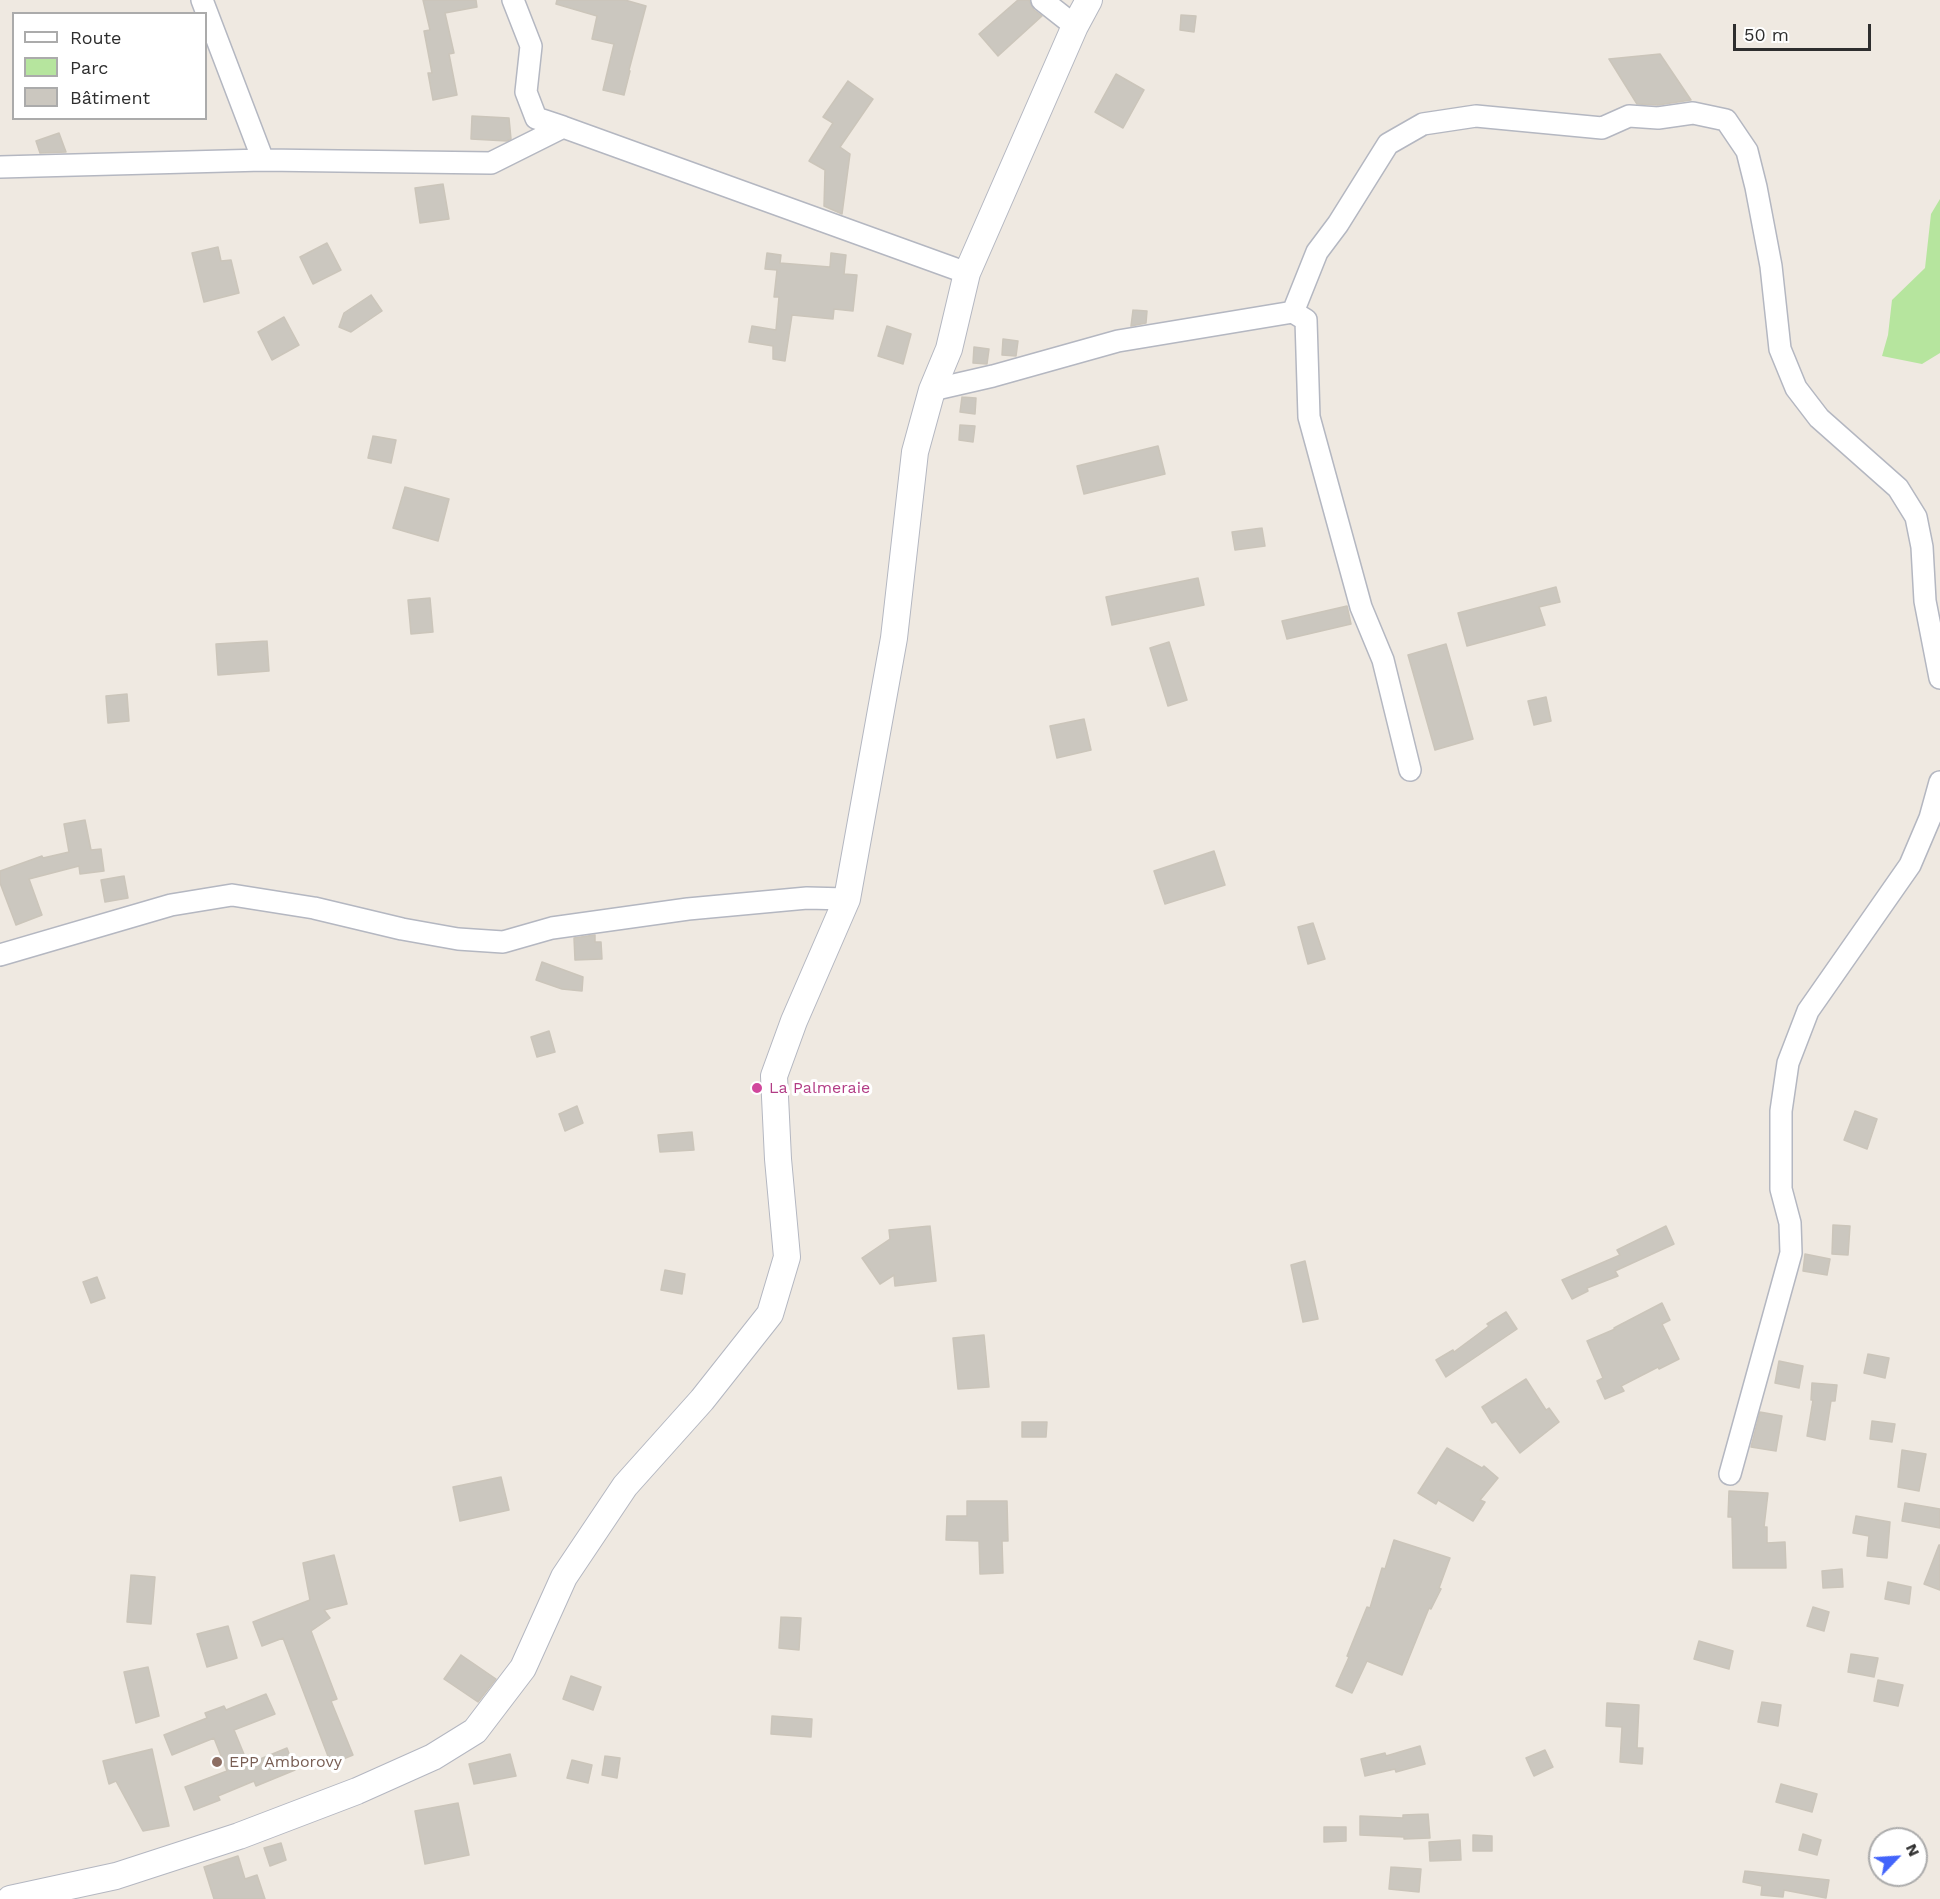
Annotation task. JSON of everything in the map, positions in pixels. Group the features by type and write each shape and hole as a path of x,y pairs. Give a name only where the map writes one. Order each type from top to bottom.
{"street":[{"path":"513,0 531,46 526,92 536,118 967,273"},
{"path":"1042,0 1075,26"},
{"path":"10,1899 116,1876 239,1836 357,1791 433,1757 475,1731 523,1668 564,1577 625,1486 702,1400 770,1314 787,1257 778,1159 774,1076 795,1021 848,899 894,638 915,452 932,390 949,349 967,273 1075,26 1089,0"},
{"path":"207,13 263,160"},
{"path":"1293,312 1317,252 1338,224 1388,144 1423,124 1476,116 1602,128 1629,116 1659,118 1693,112 1726,120 1747,151 1771,266 1780,349 1797,388 1819,418 1898,488 1916,517 1922,547 1925,601 1940,678"},
{"path":"0,167 263,160 491,163 563,127"},
{"path":"932,390 993,376 1118,341 1293,312 1306,320 1309,417 1361,607 1383,660 1410,770"},
{"path":"1730,1474 1791,1253 1790,1223 1781,1189 1781,1111 1788,1064 1808,1011 1910,865 1930,818 1940,782"},
{"path":"0,955 171,905 232,895 314,908 402,929 458,939 504,942 552,928 688,909 807,898 848,899"}],"green space":[{"path":"1940,199 1940,353 1922,364 1882,356 1888,335 1892,300 1925,268 1931,214"}],"building":[{"path":"423,0 476,0 477,7 445,13 454,53 449,54 457,95 433,100 428,73 432,73 424,31 430,30"},
{"path":"557,0 625,0 646,6 624,95 603,90 614,44 592,39 597,16 556,4"},
{"path":"1018,0 1029,0 1034,10 1042,16 998,56 979,34"},
{"path":"1181,15 1196,16 1194,32 1180,30"},
{"path":"1660,54 1691,100 1658,105 1637,104 1609,59"},
{"path":"1116,74 1144,90 1123,128 1095,112"},
{"path":"848,81 873,99 840,147 850,154 842,214 824,206 825,170 809,161 833,123 823,117"},
{"path":"472,116 509,118 511,139 507,141 471,139"},
{"path":"59,133 66,152 40,153 36,141"},
{"path":"443,184 449,219 420,223 415,188"},
{"path":"327,243 341,270 313,284 300,257"},
{"path":"218,247 221,261 231,260 239,293 204,302 192,253"},
{"path":"767,253 781,255 780,263 830,267 831,253 846,255 844,274 857,275 853,311 834,309 833,319 792,315 785,361 773,359 773,346 749,342 752,326 776,330 779,297 774,297 777,270 765,269"},
{"path":"371,295 382,311 351,332 339,327 344,313"},
{"path":"1133,310 1147,311 1146,323 1131,326"},
{"path":"284,317 299,345 272,360 258,332"},
{"path":"887,326 911,334 903,364 878,356"},
{"path":"1003,339 1018,341 1016,356 1002,355"},
{"path":"974,347 989,349 987,364 973,363"},
{"path":"962,397 976,398 975,414 960,412"},
{"path":"960,425 975,426 973,442 959,440"},
{"path":"373,436 396,440 391,463 368,458"},
{"path":"1158,446 1165,474 1084,494 1077,466"},
{"path":"405,487 449,499 438,541 393,528"},
{"path":"1262,528 1265,546 1235,550 1232,532"},
{"path":"1198,578 1204,605 1112,625 1106,597"},
{"path":"1556,587 1560,602 1539,607 1545,625 1467,646 1458,613"},
{"path":"430,598 433,632 411,634 408,600"},
{"path":"1347,606 1351,624 1287,639 1282,621"},
{"path":"267,641 269,671 218,675 216,644"},
{"path":"1169,642 1187,700 1168,706 1150,648"},
{"path":"1446,644 1473,739 1435,750 1408,655"},
{"path":"127,694 129,721 108,723 106,696"},
{"path":"1546,697 1551,721 1534,725 1528,701"},
{"path":"1084,719 1091,750 1057,758 1050,726"},
{"path":"85,820 91,850 101,849 104,871 80,874 79,866 29,879 42,915 16,925 0,883 0,871 42,856 43,858 69,852 64,824"},
{"path":"1214,851 1225,885 1165,904 1154,871"},
{"path":"124,876 128,898 105,902 101,880"},
{"path":"1313,923 1325,959 1308,964 1298,927"},
{"path":"595,935 595,942 601,942 602,959 575,960 574,938"},
{"path":"542,962 583,977 582,991 562,989 536,980"},
{"path":"549,1031 555,1052 537,1057 531,1037"},
{"path":"577,1106 583,1123 565,1131 559,1114"},
{"path":"1855,1111 1877,1119 1867,1149 1844,1140"},
{"path":"692,1132 694,1150 660,1152 658,1135"},
{"path":"1833,1225 1850,1226 1848,1255 1832,1254"},
{"path":"930,1226 936,1281 895,1286 894,1275 880,1284 862,1258 890,1239 889,1230"},
{"path":"1666,1226 1674,1244 1615,1271 1618,1276 1587,1288 1588,1291 1572,1299 1562,1280 1620,1255 1617,1250"},
{"path":"1805,1254 1830,1259 1827,1275 1803,1271"},
{"path":"1305,1261 1318,1319 1303,1322 1291,1265"},
{"path":"665,1270 685,1274 682,1294 661,1290"},
{"path":"97,1277 105,1298 91,1303 83,1282"},
{"path":"1662,1303 1670,1320 1662,1324 1679,1359 1621,1386 1624,1391 1605,1399 1597,1381 1603,1378 1587,1341 1615,1329"},
{"path":"1506,1312 1517,1329 1446,1377 1436,1360 1453,1350 1454,1352 1489,1326 1487,1324"},
{"path":"984,1335 989,1387 958,1389 953,1338"},
{"path":"1868,1354 1889,1358 1885,1378 1864,1373"},
{"path":"1779,1361 1803,1366 1799,1388 1775,1383"},
{"path":"1526,1379 1546,1410 1549,1408 1559,1422 1520,1453 1496,1421 1492,1423 1482,1407"},
{"path":"1812,1383 1837,1385 1835,1401 1831,1401 1825,1440 1807,1436 1813,1400 1811,1400"},
{"path":"1760,1412 1782,1416 1776,1451 1751,1447"},
{"path":"1872,1421 1895,1424 1892,1442 1870,1439"},
{"path":"1022,1422 1047,1422 1046,1437 1022,1437"},
{"path":"1447,1448 1482,1468 1484,1466 1498,1478 1480,1500 1485,1502 1473,1521 1438,1500 1436,1504 1418,1493"},
{"path":"1902,1450 1926,1454 1919,1491 1898,1487"},
{"path":"501,1477 509,1510 460,1521 453,1487"},
{"path":"1729,1491 1768,1493 1764,1527 1767,1527 1767,1543 1785,1542 1786,1568 1733,1568 1732,1517 1728,1517"},
{"path":"967,1501 1007,1501 1008,1541 1002,1541 1003,1573 980,1574 979,1541 946,1540 947,1516 967,1516"},
{"path":"1905,1503 1940,1509 1940,1528 1902,1521"},
{"path":"1856,1516 1890,1522 1887,1558 1867,1556 1869,1536 1853,1533"},
{"path":"1394,1540 1450,1558 1439,1588 1441,1589 1431,1609 1429,1608 1402,1675 1367,1661 1352,1693 1336,1686 1367,1607 1370,1608 1382,1568 1385,1569"},
{"path":"1940,1545 1940,1590 1924,1584"},
{"path":"334,1555 347,1604 324,1610 330,1618 311,1631 337,1699 331,1701 353,1755 331,1764 283,1638 262,1646 253,1622 310,1600 303,1563"},
{"path":"1842,1569 1843,1587 1823,1588 1822,1571"},
{"path":"131,1575 155,1577 151,1624 127,1622"},
{"path":"1888,1582 1911,1587 1909,1604 1885,1599"},
{"path":"1813,1607 1829,1612 1824,1631 1807,1626"},
{"path":"781,1617 801,1618 799,1650 779,1648"},
{"path":"228,1626 237,1658 207,1667 197,1634"},
{"path":"1699,1641 1733,1651 1729,1669 1694,1659"},
{"path":"1851,1654 1878,1658 1874,1677 1848,1672"},
{"path":"461,1655 496,1679 478,1702 444,1679"},
{"path":"148,1667 159,1716 136,1723 124,1672"},
{"path":"571,1676 601,1687 593,1710 563,1699"},
{"path":"1878,1680 1903,1685 1898,1706 1874,1701"},
{"path":"266,1694 275,1714 234,1730 248,1764 287,1748 295,1770 256,1786 254,1781 218,1796 220,1800 194,1810 185,1787 227,1771 214,1738 172,1755 164,1735 207,1718 205,1713 224,1706 226,1710"},
{"path":"1762,1702 1781,1705 1778,1726 1758,1722"},
{"path":"1607,1703 1639,1705 1637,1748 1643,1748 1642,1764 1620,1762 1622,1727 1606,1726"},
{"path":"772,1716 812,1719 811,1737 771,1734"},
{"path":"1420,1746 1425,1764 1396,1772 1395,1769 1365,1776 1361,1759 1385,1753 1386,1756"},
{"path":"152,1749 169,1826 143,1831 116,1781 109,1784 103,1761"},
{"path":"1545,1750 1553,1767 1534,1776 1526,1758"},
{"path":"510,1754 516,1776 474,1784 469,1764"},
{"path":"605,1756 620,1758 617,1778 602,1775"},
{"path":"572,1760 592,1765 588,1783 567,1778"},
{"path":"1781,1784 1817,1794 1812,1812 1776,1802"},
{"path":"458,1803 469,1855 425,1864 415,1811"},
{"path":"1428,1814 1430,1838 1404,1839 1404,1837 1360,1835 1360,1816 1403,1818 1403,1815"},
{"path":"1324,1827 1346,1827 1346,1841 1324,1842"},
{"path":"1803,1834 1821,1840 1817,1855 1799,1850"},
{"path":"1473,1835 1492,1836 1492,1851 1473,1851"},
{"path":"1460,1840 1461,1860 1430,1861 1429,1842"},
{"path":"281,1843 286,1860 270,1866 264,1848"},
{"path":"238,1856 245,1879 257,1875 265,1899 214,1899 204,1867"},
{"path":"1391,1867 1421,1869 1419,1892 1389,1889"},
{"path":"1745,1871 1829,1880 1826,1898 1784,1890 1783,1897 1761,1895 1762,1886 1743,1882"}],"place":[{"name":"La Palmeraie","path":"757,1088"},
{"name":"EPP Amborovy","path":"217,1762"}]}
